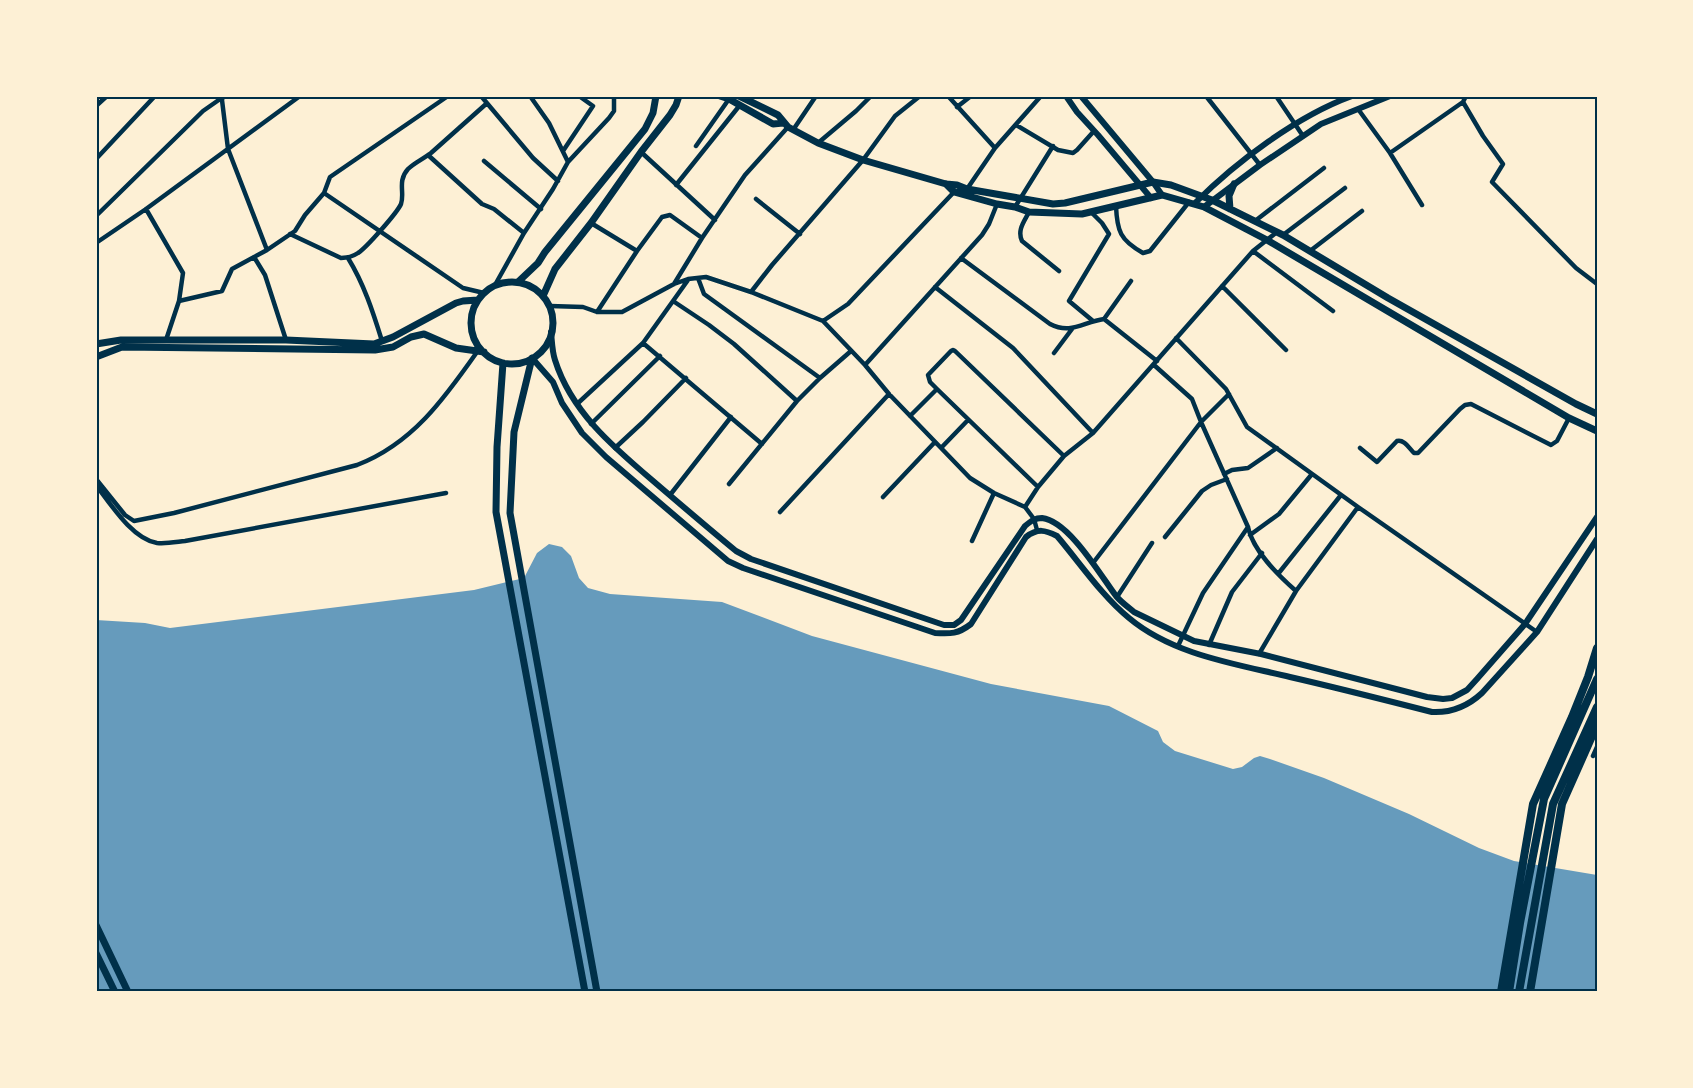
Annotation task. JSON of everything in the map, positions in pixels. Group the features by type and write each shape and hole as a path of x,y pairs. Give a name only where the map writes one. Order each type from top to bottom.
{"highway":[{"path":"1501,992 1533,804 1572,717 1597,648"},
{"path":"1509,992 1543,804 1597,680"},
{"path":"1519,992 1553,804 1597,707"},
{"path":"1530,992 1562,804 1597,724"}],"main road":[{"path":"518,282 538,262 645,129 653,113 656,96"},
{"path":"543,296 555,269 674,110 679,96"},
{"path":"720,96 773,124 788,127 818,143 863,160 968,189 1044,204 1065,203 1153,182 1171,185 1202,196 1280,234 1398,304 1576,405 1597,414"},
{"path":"739,96 778,116 788,127"},
{"path":"946,184 954,192 1029,212 1071,214 1091,212 1162,195 1204,207 1267,240 1569,418 1597,431"},
{"path":"1230,209 1228,196 1234,184"},
{"path":"96,357 122,347 375,350 393,347 411,337 424,334 456,348 480,352 503,363 513,364 532,358 548,342 553,321 550,306 543,296 518,282 495,285 484,293 473,310 471,321 472,333 480,352"},
{"path":"96,344 121,339 286,340 374,344 393,337 456,303 478,300"},
{"path":"532,358 514,432 510,513 597,992"},
{"path":"503,363 497,447 496,512 585,992"},
{"path":"96,925 128,992"},
{"path":"96,953 115,992"}],"street":[{"path":"96,106 107,96"},
{"path":"96,159 155,96"},
{"path":"223,96 228,148 267,250"},
{"path":"96,216 203,111 223,96"},
{"path":"96,243 300,96"},
{"path":"179,302 222,291 232,269 267,250 295,231 324,193 330,177 448,96"},
{"path":"481,96 533,158 558,181"},
{"path":"530,96 549,123 568,162"},
{"path":"563,151 593,106 579,96"},
{"path":"674,284 702,238 745,176 816,96"},
{"path":"818,143 871,96"},
{"path":"751,292 863,160 895,116 920,96"},
{"path":"948,96 994,148"},
{"path":"957,106 971,96"},
{"path":"823,321 848,304 954,192 968,189 994,148 1041,96"},
{"path":"1065,96 1151,198"},
{"path":"1081,96 1162,195"},
{"path":"1206,96 1260,165"},
{"path":"1276,96 1303,136"},
{"path":"1116,206 1118,229 1135,248 1143,253 1150,251 1192,203 1251,154 1328,105 1352,96"},
{"path":"1204,207 1260,165 1321,124 1358,109 1376,98 1390,96"},
{"path":"1390,153 1463,102 1466,96"},
{"path":"495,285 524,232 541,209 568,162 614,111 614,98"},
{"path":"696,146 729,99"},
{"path":"1463,102 1503,164 1492,182 1576,268 1597,284"},
{"path":"290,234 341,258 348,258 358,253 380,231 402,203 400,193 405,173 410,167 428,155 486,104"},
{"path":"676,185 740,105"},
{"path":"1358,109 1390,153 1422,205"},
{"path":"1016,125 1066,153 1073,153 1077,150 1094,131"},
{"path":"1016,207 1053,146"},
{"path":"641,152 715,220"},
{"path":"428,155 482,204 495,209 524,232"},
{"path":"484,161 541,209"},
{"path":"1256,221 1324,168"},
{"path":"1025,507 1038,487 1064,456 1093,434 1253,251 1345,188"},
{"path":"324,193 463,288 484,293"},
{"path":"756,199 800,234"},
{"path":"865,364 982,235 997,204"},
{"path":"146,209 183,273 179,302 166,340"},
{"path":"1310,251 1362,211"},
{"path":"1029,212 1020,229 1022,242 1059,271"},
{"path":"1091,212 1109,234 1069,301 1093,321"},
{"path":"597,312 637,251 665,215 670,215 702,238"},
{"path":"591,223 637,251"},
{"path":"1108,230 1118,229"},
{"path":"1253,251 1333,311"},
{"path":"254,257 265,275 286,340"},
{"path":"348,258 366,292 382,341"},
{"path":"961,258 1057,328 1072,329 1104,319 1131,281"},
{"path":"550,306 583,307 597,312 621,312 674,284 688,279 706,277 751,292 823,321 865,364 889,394 970,477 994,493 1025,507 1034,519 1037,530"},
{"path":"698,278 704,294 820,378"},
{"path":"577,404 643,343 688,279"},
{"path":"935,286 1013,348 1093,434"},
{"path":"1222,286 1286,350"},
{"path":"673,301 734,344 797,401"},
{"path":"1104,319 1192,399 1250,535 1278,574 1296,591"},
{"path":"1054,353 1072,329"},
{"path":"551,332 555,359 577,404 591,424 615,448 729,546 743,555 949,626 961,620 1026,526 1034,519 1043,518 1065,531 1093,563 1117,597 1134,612 1182,636 1209,645 1259,654 1427,697 1452,698 1467,690 1525,624 1597,517"},
{"path":"1176,338 1226,389 1247,427 1537,632"},
{"path":"643,343 762,444"},
{"path":"1038,487 930,382 928,375 953,350 1064,456"},
{"path":"729,484 797,401 851,351"},
{"path":"96,479 125,515 134,521 174,513 357,465 375,458 418,427 480,352"},
{"path":"591,424 660,356"},
{"path":"532,358 553,382 562,404 582,433 606,457 721,555 743,568 935,633 961,632 970,624 1026,537 1037,530 1045,530 1057,536 1110,600 1130,619 1154,635 1178,646 1231,663 1444,713 1472,702 1537,632 1597,538"},
{"path":"615,448 686,378"},
{"path":"910,416 937,389"},
{"path":"780,512 889,394"},
{"path":"1093,563 1201,422 1229,394"},
{"path":"1360,448 1377,462 1400,440 1414,453 1418,453 1460,409 1471,404 1551,445 1557,441 1569,418"},
{"path":"670,495 731,417"},
{"path":"941,448 968,420"},
{"path":"883,497 935,442"},
{"path":"1166,537 1202,491 1226,477 1232,470 1248,468 1276,448"},
{"path":"1250,535 1279,514 1312,474"},
{"path":"96,485 124,520 141,536 159,543 185,541 446,493"},
{"path":"972,541 994,493"},
{"path":"1278,574 1341,495"},
{"path":"1259,654 1296,591 1358,507"},
{"path":"1178,646 1203,593 1248,527"},
{"path":"1117,597 1152,543"},
{"path":"1209,645 1232,592 1262,553"},
{"path":"1593,756 1597,747"}],"water":[{"path":"549,544 562,547 571,556 579,578 588,588 610,594 722,602 812,636 991,684 1109,706 1158,731 1163,742 1175,751 1233,769 1242,767 1260,756 1324,778 1409,814 1479,848 1514,861 1597,875 1597,992 96,992 96,620 145,623 170,628 474,590 524,578 537,553"}]}
